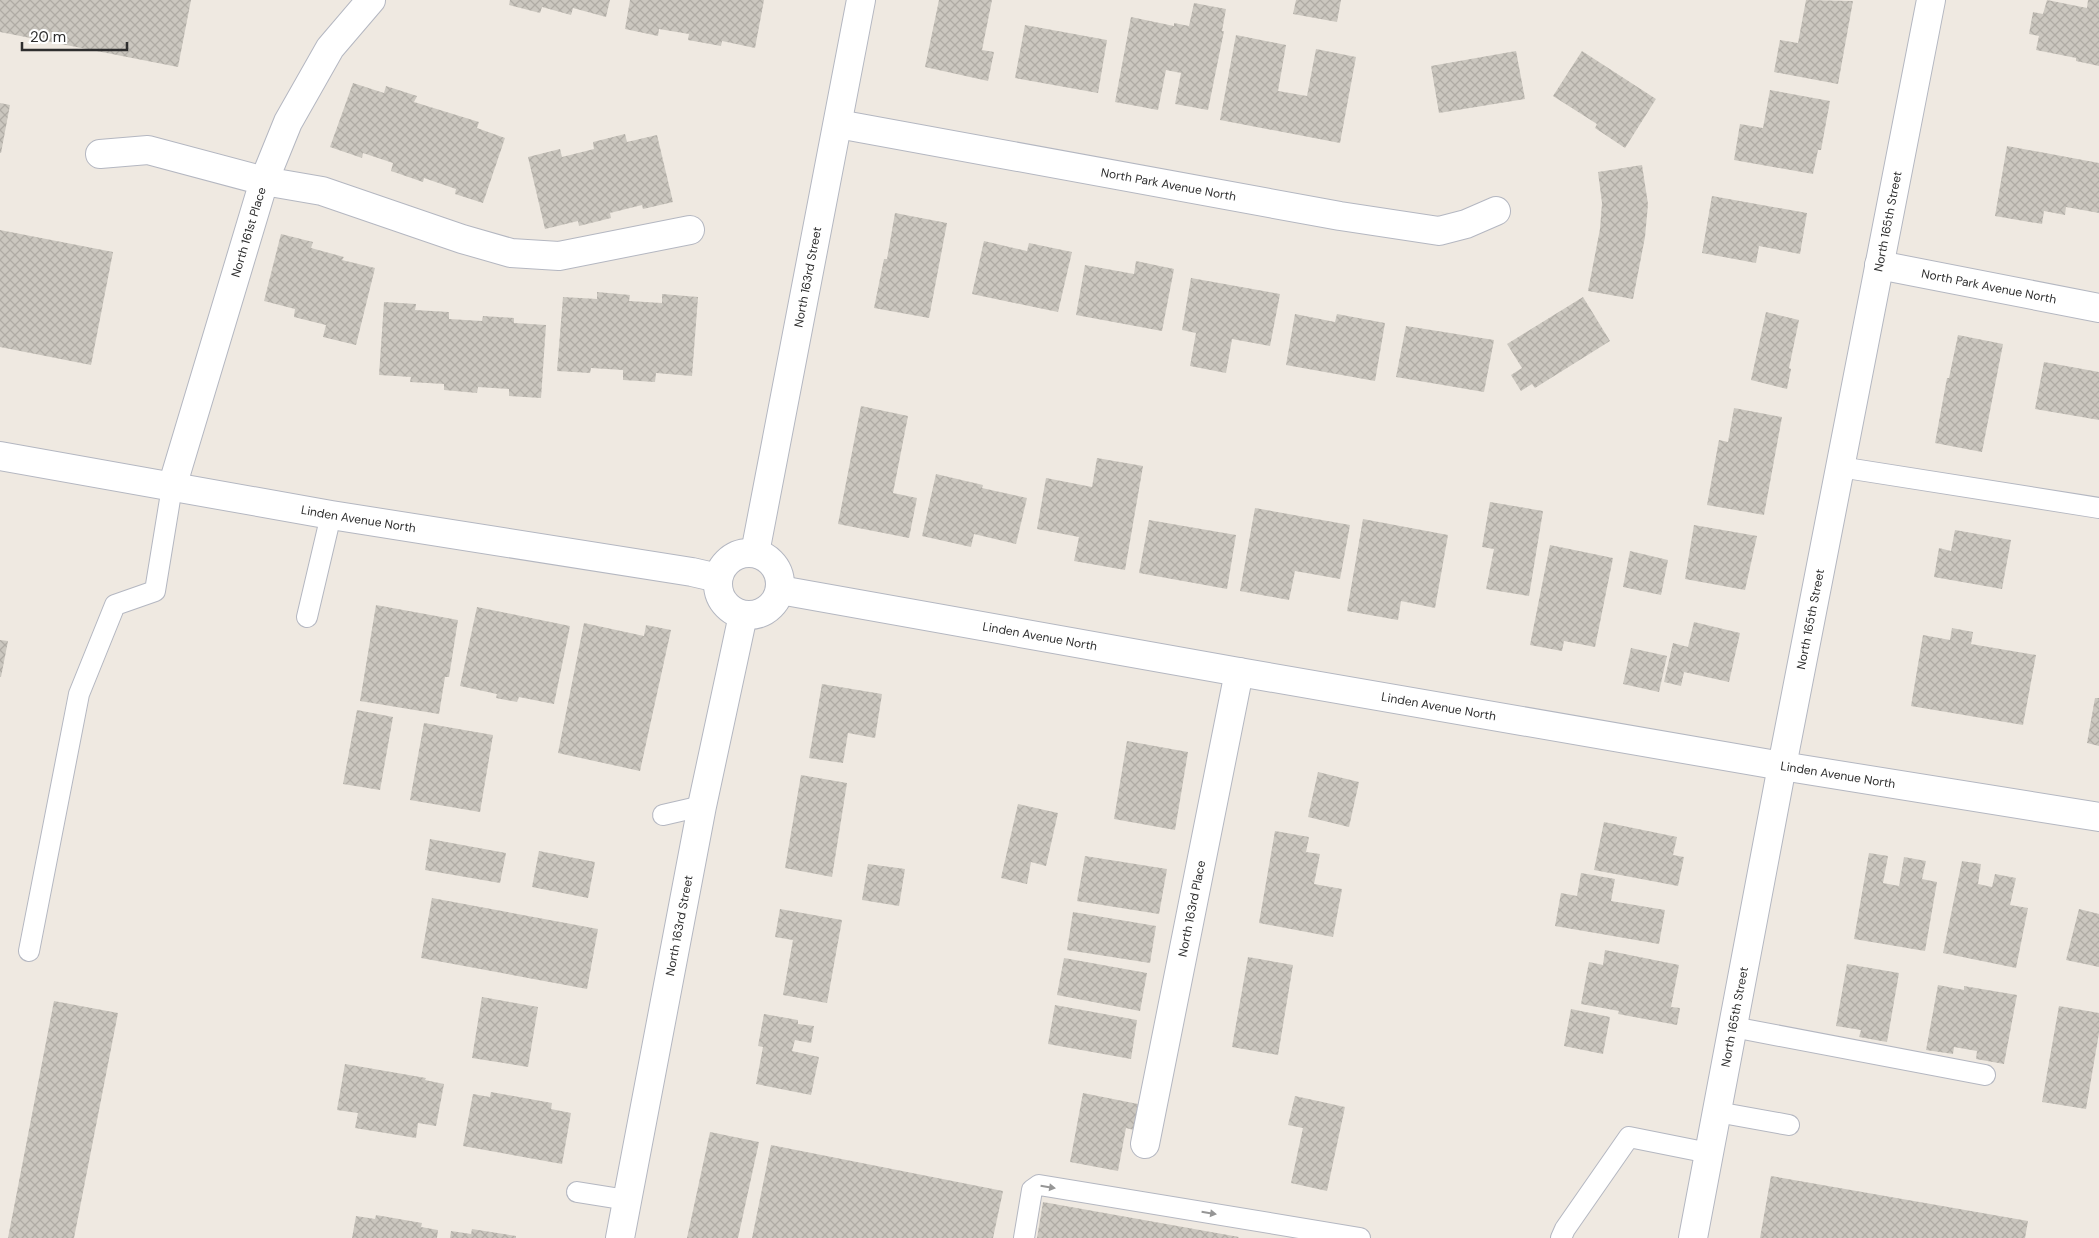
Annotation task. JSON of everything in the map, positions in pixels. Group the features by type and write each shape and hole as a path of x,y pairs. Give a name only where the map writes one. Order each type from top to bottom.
{"street":[{"name":"North 161st Place","path":"172,487 264,181 288,122 330,48 371,0"},
{"name":"North 163rd Street","path":"755,553 861,0"},
{"name":"North 165th Street","path":"1693,1238 1782,766 1931,0"},
{"name":"North Park Avenue North","path":"838,124 1340,216 1439,231 1466,224 1496,211"},
{"path":"100,154 148,150 264,181 322,191 462,239 511,252 558,256 690,230"},
{"name":"North Park Avenue North","path":"1879,265 2099,308"},
{"name":"Linden Avenue North","path":"0,456 331,515 682,570 718,578"},
{"path":"755,553 763,556 775,567 779,574 780,590 773,605 766,610 751,616 743,615 728,608 723,602 717,586 718,578 720,570 731,558 738,554 755,553"},
{"name":"Linden Avenue North","path":"780,590 1782,766 2099,817"},
{"name":"North 163rd Street","path":"620,1238 702,806 743,615"},
{"name":"North 163rd Place","path":"1145,1144 1239,672"}],"lane":[{"path":"1840,467 2099,508"},
{"path":"29,951 78,694 115,605 155,590 172,487"},
{"path":"308,617 331,515"},
{"path":"663,815 702,806"},
{"path":"1733,1027 1985,1075"},
{"path":"1717,1112 1789,1125"},
{"path":"1561,1238 1565,1229 1629,1137 1709,1152"},
{"path":"1024,1238 1032,1190 1039,1185 1360,1238"},
{"path":"577,1192 627,1200"}],"building":[{"path":"0,0 191,0 178,67 0,32"},
{"path":"510,0 610,0 606,17 573,8 571,15 542,7 540,13 509,5"},
{"path":"630,0 764,0 755,48 722,41 721,46 688,40 689,34 659,29 658,36 625,29"},
{"path":"939,0 992,0 982,50 994,52 988,81 925,67"},
{"path":"1296,0 1341,0 1337,22 1293,14"},
{"path":"1806,0 1853,1 1838,84 1774,72 1780,40 1798,43"},
{"path":"2047,0 2087,8 2088,0 2099,0 2099,66 2076,61 2076,58 2036,50 2039,36 2029,34 2033,12 2043,14"},
{"path":"1194,3 1226,9 1222,31 1224,31 1208,110 1175,104 1181,73 1166,70 1158,110 1115,102 1131,17 1174,26 1174,23 1189,26"},
{"path":"1025,25 1107,40 1098,93 1015,78"},
{"path":"1236,35 1286,45 1278,91 1307,96 1316,49 1356,57 1340,143 1220,120"},
{"path":"1516,51 1525,99 1439,113 1431,66"},
{"path":"1582,51 1656,99 1625,148 1595,128 1597,124 1553,96"},
{"path":"353,83 384,93 386,86 417,96 414,102 479,122 477,128 505,138 483,203 455,194 456,189 424,178 423,182 391,171 393,163 363,153 362,158 330,147"},
{"path":"1770,90 1830,101 1821,150 1818,150 1813,174 1734,160 1740,124 1763,128"},
{"path":"0,103 10,105 1,153 0,153"},
{"path":"625,134 627,142 657,135 673,202 643,209 642,205 610,213 611,218 579,226 578,221 545,229 528,157 560,149 562,157 594,149 593,142"},
{"path":"2007,146 2099,163 2099,213 2066,207 2065,215 2044,211 2042,224 1995,216"},
{"path":"1642,165 1648,204 1645,237 1633,299 1588,291 1600,229 1602,203 1598,172"},
{"path":"1712,196 1807,213 1800,254 1759,246 1756,263 1702,253"},
{"path":"895,213 947,223 929,318 874,308 884,259 887,259"},
{"path":"0,230 113,252 91,365 0,347"},
{"path":"281,234 313,242 311,248 344,257 342,260 375,268 356,345 323,337 326,325 294,317 295,309 264,301"},
{"path":"984,241 1027,251 1029,243 1072,252 1058,312 972,294"},
{"path":"1136,261 1174,269 1162,331 1076,315 1085,265 1134,274"},
{"path":"1191,278 1280,294 1270,346 1232,339 1226,373 1190,366 1196,333 1182,330"},
{"path":"597,292 630,295 629,301 662,303 662,294 698,297 692,376 656,373 655,382 623,380 623,370 591,368 590,373 557,371 563,297 597,299"},
{"path":"1583,297 1610,341 1535,388 1532,384 1521,391 1511,375 1522,368 1507,344"},
{"path":"384,302 416,304 415,310 449,312 449,319 482,321 483,316 514,318 514,323 546,325 541,398 509,396 509,389 478,387 477,393 444,390 444,384 410,382 411,377 379,375"},
{"path":"1766,312 1799,320 1789,368 1791,369 1787,389 1751,380"},
{"path":"1295,314 1335,322 1337,314 1385,323 1375,381 1286,365"},
{"path":"1406,326 1494,340 1484,392 1396,377"},
{"path":"1958,335 2003,344 1982,452 1935,443 1947,378 1949,378"},
{"path":"2044,362 2099,372 2099,420 2035,409"},
{"path":"861,406 908,416 893,493 917,498 909,538 838,524"},
{"path":"1734,408 1782,417 1764,515 1707,505 1719,440 1728,442"},
{"path":"1097,458 1143,466 1125,570 1074,561 1079,537 1037,529 1046,478 1092,487"},
{"path":"936,474 983,485 982,488 1027,498 1016,544 974,534 971,547 922,536"},
{"path":"1490,502 1543,511 1529,596 1486,589 1494,549 1482,547"},
{"path":"1255,508 1350,525 1340,579 1295,571 1289,600 1240,591"},
{"path":"1363,519 1448,535 1435,608 1401,601 1398,620 1347,611"},
{"path":"1149,520 1236,535 1227,589 1139,573"},
{"path":"1694,525 1757,536 1745,590 1685,579"},
{"path":"1955,530 2011,540 2002,589 1934,577 1939,548 1951,551"},
{"path":"1550,545 1613,558 1595,647 1564,641 1562,651 1530,645"},
{"path":"1630,551 1668,560 1661,595 1623,587"},
{"path":"376,605 458,620 449,677 445,677 439,714 360,701"},
{"path":"477,607 570,626 554,704 519,697 517,702 496,698 497,694 460,686"},
{"path":"1694,622 1740,633 1729,682 1684,672 1681,686 1664,682 1673,643 1688,647"},
{"path":"584,623 644,636 646,625 671,630 640,771 558,753"},
{"path":"1952,628 1973,632 1971,644 2036,655 2023,725 1911,706 1923,635 1950,640"},
{"path":"0,640 8,641 1,677 0,677"},
{"path":"1631,648 1667,656 1659,692 1623,684"},
{"path":"822,684 882,694 875,738 848,733 843,763 809,758"},
{"path":"2095,698 2099,698 2099,746 2087,743"},
{"path":"357,710 393,717 380,790 343,784"},
{"path":"424,723 493,735 480,812 410,800"},
{"path":"1127,741 1188,752 1175,830 1114,819"},
{"path":"1318,772 1359,782 1349,827 1308,817"},
{"path":"801,775 847,783 832,877 785,868"},
{"path":"1018,804 1058,813 1046,866 1031,862 1027,884 1001,878"},
{"path":"1604,822 1677,837 1673,855 1684,857 1678,886 1594,870"},
{"path":"1275,831 1309,837 1306,852 1320,854 1314,884 1342,889 1333,937 1259,923"},
{"path":"430,839 506,853 500,883 425,870"},
{"path":"539,851 595,862 588,898 532,887"},
{"path":"1869,853 1888,856 1883,883 1899,886 1904,857 1926,861 1922,879 1937,882 1925,951 1854,939"},
{"path":"1085,856 1167,869 1159,914 1077,901"},
{"path":"1962,861 1981,864 1978,884 1992,887 1995,874 2016,878 2010,905 2028,908 2016,968 1943,953"},
{"path":"868,864 905,869 899,906 862,900"},
{"path":"1581,873 1615,879 1611,901 1665,910 1659,944 1555,926 1561,893 1577,896"},
{"path":"432,898 598,929 587,989 421,958"},
{"path":"780,909 842,920 827,1003 783,995 793,940 775,937"},
{"path":"2079,909 2099,914 2099,967 2066,960"},
{"path":"1073,912 1156,926 1150,963 1067,950"},
{"path":"1605,950 1679,965 1671,1007 1680,1008 1677,1025 1618,1014 1619,1011 1581,1004 1589,962 1603,965"},
{"path":"1248,957 1293,965 1278,1055 1232,1047"},
{"path":"1064,958 1147,973 1140,1011 1057,995"},
{"path":"1847,964 1899,973 1887,1042 1859,1037 1861,1030 1836,1026"},
{"path":"1938,985 1964,990 1964,986 2017,995 2004,1064 1976,1059 1977,1051 1954,1047 1953,1054 1926,1050"},
{"path":"482,997 538,1007 528,1067 472,1058"},
{"path":"54,1001 118,1013 74,1238 8,1238"},
{"path":"1055,1005 1137,1020 1131,1059 1048,1044"},
{"path":"2059,1006 2099,1013 2099,1033 2086,1109 2042,1102"},
{"path":"1571,1009 1610,1017 1603,1054 1564,1046"},
{"path":"764,1014 798,1020 798,1024 814,1026 811,1043 795,1040 792,1051 819,1057 811,1095 756,1084 763,1047 758,1046"},
{"path":"345,1064 426,1078 425,1080 444,1084 436,1126 418,1123 416,1138 355,1128 358,1113 337,1110"},
{"path":"491,1092 552,1103 551,1109 571,1113 562,1164 463,1146 473,1094 490,1097"},
{"path":"1083,1093 1138,1104 1134,1130 1126,1128 1118,1171 1070,1162"},
{"path":"1295,1096 1345,1107 1327,1191 1291,1183 1303,1128 1288,1125"},
{"path":"710,1132 759,1142 738,1238 687,1238"},
{"path":"771,1145 1003,1191 993,1238 752,1238"},
{"path":"1771,1176 2028,1221 2025,1238 1760,1238"},
{"path":"1043,1202 1239,1237 1037,1238"},
{"path":"376,1215 422,1223 421,1227 438,1230 437,1238 352,1238 356,1216 375,1219"},
{"path":"472,1229 516,1236 516,1238 450,1238 451,1231 471,1234"}]}
